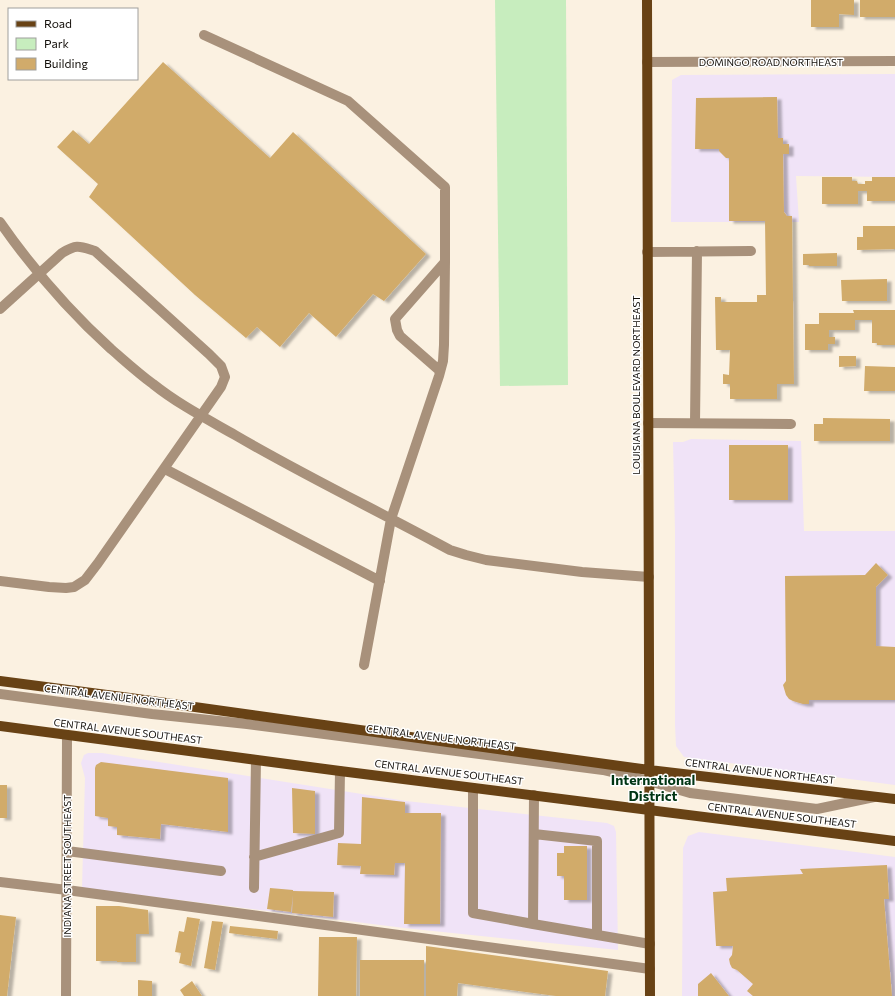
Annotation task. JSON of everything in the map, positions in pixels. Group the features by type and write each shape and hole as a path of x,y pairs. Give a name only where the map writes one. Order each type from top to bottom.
{"main road":[{"name":"LOUISIANA BOULEVARD NORTHEAST","path":"647,0 650,996"},
{"name":"CENTRAL AVENUE NORTHEAST","path":"0,681 649,770 895,799"},
{"name":"CENTRAL AVENUE SOUTHEAST","path":"0,726 67,736 895,841"}],"street":[{"path":"204,35 348,101 445,187 443,361 391,519 364,665"},
{"name":"DOMINGO ROAD NORTHEAST","path":"647,62 895,61"},
{"path":"0,222 39,274 66,305 126,362 152,384 176,401 264,452 450,550 486,560 582,572 648,577"},
{"path":"0,309 62,253 72,247 80,246 95,251 210,354 221,366 225,377 221,387 202,416 98,564 85,580 74,587 66,588 0,581"},
{"path":"695,423 697,251"},
{"path":"648,252 751,251"},
{"path":"440,371 400,336 395,319 445,262"},
{"path":"648,423 791,424"},
{"path":"165,469 380,581"},
{"name":"CENTRAL AVENUE NORTHEAST","path":"0,694 603,770 690,793 817,809 876,797"},
{"name":"INDIANA STREET SOUTHEAST","path":"66,996 67,736"},
{"path":"254,888 256,760"},
{"path":"254,857 339,833 340,771"},
{"path":"473,788 472,913 650,944"},
{"path":"533,924 534,795"},
{"path":"534,834 597,841 597,934"},
{"path":"67,851 221,870"},
{"path":"0,882 650,969"}],"shaded area":[{"path":"895,74 895,177 796,176 799,222 671,222 672,80 681,75"},
{"path":"691,439 801,441 804,531 895,531 895,785 684,757 676,746 673,442 683,442"},
{"path":"88,753 102,753 406,801 607,823 614,826 616,832 618,950 404,928 82,888 85,778 81,763 84,755"},
{"path":"699,832 895,857 895,996 682,996 683,848 688,836"}],"green space":[{"path":"495,0 566,0 568,385 500,386"}],"building":[{"path":"811,0 854,0 854,15 839,14 839,27 811,27"},
{"path":"860,0 895,0 895,17 860,17"},
{"path":"163,62 270,158 293,132 426,254 384,301 373,294 336,337 309,313 280,347 257,327 246,338 195,295 89,197 98,184 57,147 73,130 89,144"},
{"path":"777,97 778,138 783,138 783,144 789,144 789,154 783,154 784,212 787,216 792,216 794,384 777,384 777,399 730,399 730,384 723,384 723,374 729,375 730,350 716,350 715,297 721,297 721,302 757,302 757,295 766,295 765,221 729,221 729,158 726,158 719,151 719,149 695,149 696,98"},
{"path":"822,177 852,177 852,181 857,181 858,184 865,184 865,181 872,181 872,177 895,177 895,201 867,201 867,191 858,191 858,204 822,204"},
{"path":"863,226 895,226 895,249 857,250 857,237 863,237"},
{"path":"837,253 837,266 803,265 803,254"},
{"path":"887,279 887,301 842,301 841,280"},
{"path":"853,310 895,310 895,345 877,345 877,343 872,343 872,320 855,320 855,330 829,330 829,337 835,337 835,344 828,344 828,350 805,350 805,324 819,324 819,313 854,313"},
{"path":"839,356 856,356 856,366 839,367"},
{"path":"865,366 895,367 895,391 864,391"},
{"path":"823,418 890,419 890,441 814,441 814,424 823,424"},
{"path":"729,445 788,445 788,500 729,500"},
{"path":"876,563 888,575 876,587 876,646 895,647 895,700 809,700 809,704 803,704 789,699 783,685 786,681 785,576 865,575"},
{"path":"101,762 228,778 228,832 161,824 160,839 117,835 117,827 108,826 108,818 95,816 95,768 96,765"},
{"path":"0,785 7,785 7,818 0,818"},
{"path":"292,788 315,791 315,834 293,833"},
{"path":"362,797 405,802 405,813 441,813 440,924 404,924 405,863 395,863 394,875 360,874 361,866 337,865 338,843 361,844"},
{"path":"564,846 587,846 587,900 564,900 564,876 557,876 557,853 564,853"},
{"path":"887,865 889,899 884,899 892,996 753,996 747,991 753,984 737,970 732,968 730,964 729,959 732,955 733,946 716,946 713,892 727,891 726,878 803,874 800,869"},
{"path":"270,888 293,891 334,892 333,917 292,913 293,895 291,912 267,909"},
{"path":"96,906 119,906 148,910 149,934 136,934 136,962 96,961"},
{"path":"0,915 16,917 7,996 0,996"},
{"path":"187,917 200,919 191,966 179,963 181,953 175,952 179,931 184,932"},
{"path":"212,921 223,922 215,970 204,968"},
{"path":"230,926 278,931 277,939 229,933"},
{"path":"319,937 357,937 356,996 318,996"},
{"path":"426,946 608,971 605,996 556,996 458,983 457,996 426,996"},
{"path":"360,960 424,960 424,996 360,996"},
{"path":"711,973 729,996 698,996 698,984"},
{"path":"138,980 152,981 152,996 138,996"},
{"path":"192,981 202,996 184,996 180,990"}],"district":[{"name":"International District","path":"653,788"}]}
